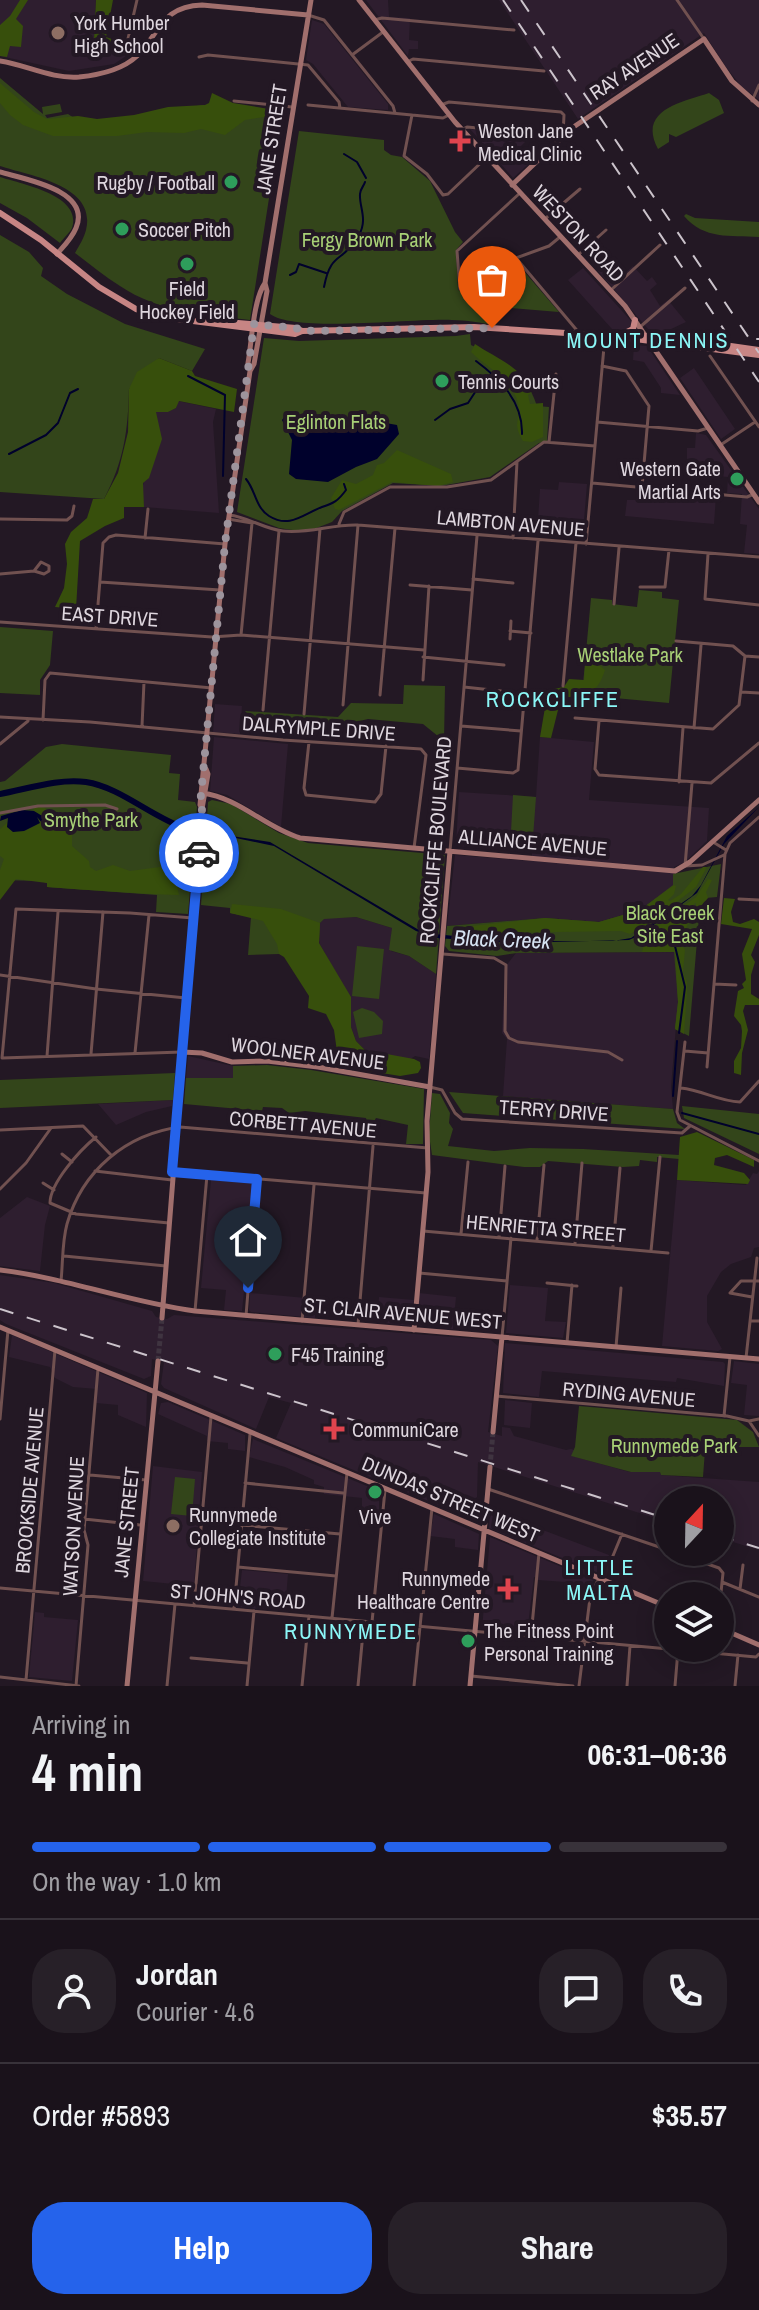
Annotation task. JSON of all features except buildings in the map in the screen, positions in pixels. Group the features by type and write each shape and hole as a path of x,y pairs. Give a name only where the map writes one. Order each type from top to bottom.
{"main road":[{"name":"JANE STREET","path":"162,1318 228,517 250,371 248,363 257,327 260,290 265,283 311,0"},
{"name":"WESTON ROAD","path":"359,0 461,130 611,290 635,320 759,502"},
{"path":"0,61 57,76 92,75 129,62 172,13 192,5 308,15"},
{"path":"704,39 732,81 759,105"},
{"name":"RAY AVENUE","path":"512,185 563,136 704,39"},
{"path":"0,172 56,190 71,199 78,211 77,227 57,254"},
{"path":"0,213 99,287 136,309 169,318 295,334 302,331 474,327 612,335 759,353"},
{"path":"612,335 633,329 635,320"},
{"name":"ALLIANCE AVENUE","path":"204,793 234,802 300,838 670,871 685,866"},
{"path":"685,866 716,844 759,800"},
{"name":"ROCKCLIFFE BOULEVARD","path":"414,1330 450,851"},
{"name":"WOOLNER AVENUE","path":"182,1052 202,1053 235,1062 267,1061 318,1067 430,1087"},
{"name":"ST. CLAIR AVENUE WEST","path":"0,1270 195,1311 759,1359"},
{"name":"DUNDAS STREET WEST","path":"0,1327 654,1601"},
{"path":"493,1432 502,1337"},
{"name":"JANE STREET","path":"127,1686 158,1361"},
{"path":"470,1686 490,1467"},
{"path":"734,1634 759,1645"}],"street":[{"path":"127,43 137,0"},
{"path":"677,0 704,39"},
{"path":"308,15 324,20 393,106 395,113"},
{"path":"374,20 514,30"},
{"path":"132,22 150,26 156,31"},
{"path":"352,55 383,32"},
{"path":"199,57 208,55 310,66 339,102 340,108"},
{"path":"407,62 413,59 544,71"},
{"path":"752,101 759,85"},
{"path":"234,101 292,107"},
{"path":"441,105 449,102 563,112 563,136 467,127 461,130"},
{"path":"308,105 443,118 449,115"},
{"path":"412,115 404,156 424,171 443,195 451,192 487,157"},
{"path":"545,219 580,189"},
{"path":"520,193 457,251 459,288 471,289 516,258 544,249 560,237"},
{"path":"578,256 606,230"},
{"path":"611,290 660,245"},
{"path":"516,258 580,334"},
{"path":"640,327 685,288"},
{"path":"586,544 602,366 612,335"},
{"path":"710,356 759,427"},
{"path":"602,366 627,372 648,404 642,487"},
{"path":"549,442 556,374"},
{"path":"597,422 702,431 709,428"},
{"path":"720,445 755,422"},
{"path":"339,524 344,512 390,487 447,487 483,482 491,480 539,444 595,446"},
{"path":"513,538 517,462"},
{"path":"592,483 747,497 754,494"},
{"path":"0,519 67,520 72,516 74,506"},
{"path":"145,538 148,509"},
{"name":"LAMBTON AVENUE","path":"228,517 279,531 303,532 339,524 358,525 759,557"},
{"name":"LAMBTON AVENUE","path":"228,517 241,517 263,526"},
{"path":"241,635 252,523"},
{"path":"343,705 358,525"},
{"path":"380,695 395,528"},
{"path":"304,714 320,529"},
{"path":"263,710 279,531"},
{"path":"96,630 103,543 106,539 116,535 225,544"},
{"name":"ROCKCLIFFE BOULEVARD","path":"450,851 477,535"},
{"path":"457,768 515,772 518,768 538,540"},
{"path":"563,686 576,543"},
{"path":"614,604 619,546"},
{"path":"640,587 665,587 669,550"},
{"path":"708,553 705,599 759,605"},
{"path":"0,574 34,571"},
{"path":"473,579 513,583"},
{"path":"100,582 221,590"},
{"path":"410,585 472,590"},
{"path":"423,680 429,586"},
{"path":"510,639 511,621"},
{"name":"EAST DRIVE","path":"0,622 96,630 241,635 424,650"},
{"path":"510,631 531,633"},
{"path":"676,641 733,646 745,656 759,657"},
{"path":"694,728 701,643"},
{"path":"575,718 708,730 736,710 745,656"},
{"path":"423,657 504,665"},
{"path":"43,720 45,680 49,674 212,688"},
{"path":"142,727 144,682"},
{"path":"464,687 501,691"},
{"path":"741,692 759,693"},
{"name":"DALRYMPLE DRIVE","path":"0,717 425,751 414,848"},
{"path":"0,744 30,720"},
{"path":"599,721 597,775 714,782 759,743"},
{"path":"461,726 522,731"},
{"path":"679,782 683,728"},
{"path":"309,742 304,788 306,796 375,802 381,794 386,746"},
{"path":"685,866 692,783"},
{"path":"0,813 38,806 105,805 117,809"},
{"path":"707,1067 724,852 759,817"},
{"path":"716,844 724,852"},
{"name":"ALLIANCE AVENUE","path":"685,866 708,862 724,852"},
{"path":"739,899 759,900"},
{"path":"182,1052 1,1058 16,909 193,918"},
{"path":"47,1056 58,911"},
{"path":"91,1054 103,912"},
{"path":"135,1053 149,915"},
{"path":"441,953 494,958 506,965 505,1031 509,1038 518,1042 608,1052 622,1060"},
{"path":"0,975 186,998"},
{"path":"714,984 736,985"},
{"path":"685,1042 677,1117 759,1161"},
{"path":"685,1051 708,1053"},
{"path":"681,1088 740,1102 759,1081"},
{"name":"TERRY DRIVE","path":"430,1087 442,1090 462,1119 682,1133 690,1126"},
{"path":"0,1130 82,1125 111,1155"},
{"path":"0,1189 26,1163 52,1127"},
{"path":"61,1281 65,1233 72,1212 95,1171 111,1155 143,1136 176,1128"},
{"name":"CORBETT AVENUE","path":"176,1128 428,1148"},
{"path":"96,1137 72,1162 49,1199 51,1204 76,1214 169,1223"},
{"path":"358,1325 373,1144"},
{"path":"62,1154 72,1162"},
{"path":"651,1251 660,1157"},
{"path":"461,1234 468,1162"},
{"path":"575,1244 582,1163"},
{"path":"537,1240 544,1165"},
{"path":"499,1237 505,1166"},
{"path":"613,1247 620,1168"},
{"path":"95,1171 172,1180"},
{"path":"172,1172 426,1193"},
{"path":"195,1311 207,1175"},
{"path":"246,1316 257,1179"},
{"path":"43,1183 54,1190"},
{"path":"302,1321 314,1184"},
{"name":"HENRIETTA STREET","path":"423,1231 668,1253"},
{"path":"502,1337 511,1238"},
{"path":"64,1256 166,1266"},
{"path":"746,1358 757,1258"},
{"path":"419,1273 507,1281"},
{"path":"752,1297 730,1293 741,1281 756,1280"},
{"path":"547,1283 577,1286"},
{"path":"567,1343 572,1285"},
{"path":"616,1347 621,1288"},
{"path":"750,1321 759,1321"},
{"path":"0,1419 3,1356 8,1330"},
{"name":"BROOKSIDE AVENUE","path":"26,1680 55,1350"},
{"path":"724,1416 730,1357"},
{"name":"WATSON AVENUE","path":"78,1686 88,1545 84,1519 98,1369"},
{"name":"RYDING AVENUE","path":"496,1396 724,1416 749,1421 759,1419"},
{"path":"194,1606 211,1417"},
{"path":"749,1421 759,1436"},
{"path":"234,1609 251,1433"},
{"path":"332,1618 347,1473"},
{"path":"89,1475 146,1480"},
{"path":"245,1483 343,1493"},
{"path":"372,1622 386,1489"},
{"path":"488,1489 654,1545"},
{"path":"414,1686 432,1508"},
{"path":"84,1519 142,1525"},
{"path":"241,1525 340,1534"},
{"path":"579,1686 590,1598 622,1534"},
{"path":"531,1636 539,1553"},
{"path":"740,1590 743,1565"},
{"path":"713,1566 723,1573 722,1582"},
{"path":"238,1567 336,1576"},
{"path":"734,1587 759,1597"},
{"name":"ST JOHN'S ROAD","path":"0,1588 654,1647"},
{"path":"167,1686 175,1604"},
{"path":"247,1686 254,1611"},
{"path":"302,1686 309,1616"},
{"path":"358,1686 364,1621"},
{"path":"627,1686 630,1645"},
{"name":"ST JOHN'S ROAD","path":"734,1655 756,1657 759,1654"},
{"path":"735,1686 738,1655"},
{"path":"191,1658 249,1663"},
{"path":"675,1686 677,1662"},
{"path":"471,1676 573,1686"},
{"path":"0,1677 78,1686"}],"shaded area":[{"name":"York Humber High School","path":"0,0 96,0 94,40 126,56 114,64 69,71 0,56"},
{"path":"366,0 388,0 389,17 410,18 409,40 418,41 418,49 409,49 408,56"},
{"path":"499,0 759,0 759,100 741,86 704,33 578,119"},
{"path":"312,20 324,24 388,104 388,110 348,107 313,64 306,60"},
{"path":"470,129 524,134 525,142 519,148 532,161 513,178"},
{"path":"608,263 612,268 615,265 618,268 614,272 620,278 633,266 647,281 652,277 657,284 650,290 660,306 668,300 686,322 667,333 648,329 598,271"},
{"path":"583,268 633,323 626,330 612,329 568,280"},
{"path":"634,345 647,346 680,395 661,393 661,388 644,362 633,360"},
{"path":"694,368 735,429 721,439 680,378"},
{"path":"178,401 216,409 213,422 219,513 144,507 142,491 156,411 168,412 176,408"},
{"path":"696,433 706,435 759,509 759,554 744,553 747,525 740,524 742,494 727,493 728,477 708,475 709,463 687,461 687,448 695,448"},
{"path":"559,482 587,484 584,520 562,518 561,537 537,535 540,489 558,490"},
{"path":"639,490 716,496 714,524 625,516 627,500 638,500"},
{"path":"215,704 242,706 240,734 213,732"},
{"path":"214,737 288,744 281,827 227,795 210,791"},
{"path":"540,737 594,742 589,800 709,808 707,841 685,862 674,867 674,885 640,910 599,922 545,918 447,926 455,855 532,861 532,851 456,846 459,792 536,797"},
{"path":"356,917 392,928 391,951 409,956 436,974 429,1059 415,1056 409,1060 365,1050 356,1041 351,1027 350,997 319,943 320,923 324,918"},
{"path":"675,952 678,1002 671,1087 673,1109 503,1096 507,1039 502,1033 505,967 516,953"},
{"path":"188,1056 233,1066 234,1078 186,1078"},
{"path":"173,1100 172,1106 146,1112 116,1125 98,1104"},
{"path":"759,1171 759,1247 754,1248 751,1257 731,1264 721,1272 707,1296 707,1322 722,1349 662,1346 677,1180 746,1185 753,1173"},
{"path":"211,1180 255,1184 242,1311 224,1310 226,1290 201,1288"},
{"path":"27,1197 50,1206 40,1271 0,1266 0,1218"},
{"path":"0,1275 54,1283 152,1311 156,1317 167,1319 174,1315 491,1340 498,1346 488,1432 502,1436 502,1427 510,1428 514,1436 571,1449 574,1450 572,1456 630,1472 759,1482 759,1550 734,1542 734,1486 654,1486 654,1518 478,1462 477,1497 460,1514 276,1438 291,1403 269,1397 256,1429 164,1388 161,1384 164,1362 152,1359 151,1376 144,1379 0,1320"},
{"path":"510,1285 548,1288 545,1321 566,1322 563,1338 506,1333"},
{"path":"250,1293 317,1299 315,1318 251,1312"},
{"path":"419,1293 456,1297 453,1329 417,1325"},
{"path":"379,1297 414,1300 411,1326 377,1322"},
{"path":"12,1335 147,1393 146,1427 118,1415 118,1405 96,1403 97,1389 73,1387 55,1378 50,1367 9,1357"},
{"path":"505,1343 723,1362 724,1386 677,1378 676,1382 542,1371 539,1397 503,1393"},
{"path":"734,1361 759,1364 759,1416 744,1415 747,1385 731,1383"},
{"path":"505,1400 532,1403 530,1428 504,1425"},
{"path":"168,1402 245,1435 245,1451 228,1449 228,1443 207,1441 207,1436 158,1414 161,1403"},
{"path":"253,1439 379,1491 379,1511 362,1509 362,1498 324,1494 324,1487 314,1484 314,1480 285,1467 249,1457"},
{"name":"Runnymede Collegiate Institute","path":"153,1466 202,1472 194,1586 143,1581"},
{"path":"490,1510 609,1555 603,1573 489,1528"},
{"path":"434,1514 479,1534 478,1550 455,1547 455,1539 430,1536"},
{"path":"490,1537 593,1580 590,1592 564,1592 565,1582 534,1577 527,1633 482,1629"},
{"path":"242,1570 288,1574 285,1611 240,1607"},
{"path":"35,1612 44,1613 44,1617 78,1620 72,1681 29,1677"}],"green space":[{"path":"20,0 28,0 16,19 23,26 21,47 10,46 7,57 0,56 0,25"},
{"path":"96,0 113,0 106,37 137,48 126,56 94,40"},
{"path":"0,78 43,114 42,107 60,104 62,112 45,115 47,118 68,114 83,124 203,105 282,115 250,320 183,311 150,302 120,286 75,253 86,230 87,215 81,202 58,185 0,166"},
{"path":"0,83 47,119 78,116 97,119 168,107 205,105 209,103 212,93 233,103 269,109 277,115 245,120 225,135 201,129 184,133 53,136 23,125 10,115 0,103"},
{"path":"709,93 719,100 724,113 676,137 669,134 669,142 658,149 653,125 658,117 675,104"},
{"name":"Fergy Brown Park","path":"299,131 384,140 384,150 402,157 430,181 463,242 456,250 458,290 467,293 516,262 559,312 498,307 496,325 452,320 304,323 283,320 270,314"},
{"path":"0,177 48,193 68,207 73,217 72,228 60,243 27,218 0,203"},
{"path":"684,216 695,218 759,222 759,237 709,233 692,224"},
{"path":"0,235 29,252 43,268 41,276 67,294 125,324 205,349 192,371 159,358 129,389 124,446 104,499 0,492"},
{"name":"Eglinton Flats","path":"470,334 471,345 520,375 537,406 549,407 547,441 539,443 490,477 441,486 393,483 342,511 332,522 314,529 299,531 279,528 237,512 264,338 299,341"},
{"path":"475,344 516,370 528,384 530,404 543,403 543,437 532,442 523,441 517,425 519,410 515,395 505,381 471,352"},
{"path":"159,358 192,371 195,376 237,389 234,412 179,401 176,408 168,412 156,412 162,439 149,478 143,483 144,507 124,507 124,518 80,541 76,609 55,607 64,588 67,564 65,544 71,532 87,518 93,499 104,499 118,473 128,432 129,389 137,372"},
{"path":"397,450 451,474 453,482 438,486 392,482 339,510 335,509 331,498 342,480 356,484 373,475 377,465 384,463"},
{"name":"Westlake Park","path":"639,590 662,592 662,598 679,600 669,703 582,695 591,598 637,607"},
{"path":"0,627 53,631 50,665 40,680 40,695 0,693"},
{"path":"586,654 605,670 602,679 589,693 561,698 551,738 540,737 548,690 564,687 569,679 584,680"},
{"path":"404,685 445,686 444,741 423,724 368,719 343,725 251,718 245,711 338,717 351,703 403,704"},
{"name":"Smythe Park","path":"62,744 171,755 169,773 180,774 178,800 195,802 197,807 188,914 156,912 157,895 47,887 47,883 41,881 0,880 0,782 46,747"},
{"path":"513,795 536,797 532,851 510,850"},
{"path":"208,802 231,804 279,833 308,843 445,855 436,974 409,956 389,950 392,928 356,917 324,919 320,923 319,943 279,954 248,955 251,917 230,913 230,908 201,905"},
{"path":"41,807 72,824 72,846 96,871 113,865 130,871 160,867 176,881 179,895 47,887 47,883 16,879 0,900 0,870 4,859 0,856 0,829 8,822 25,831 40,823 35,817 42,823 61,829 34,811 34,808"},
{"name":"Black Creek Site East","path":"721,864 717,897 706,898 700,905 689,1036 675,1029 678,1002 674,952 517,953 497,956 449,951 445,946 447,926 545,918 599,922 640,910 673,885 673,874"},
{"path":"703,867 707,867 696,887 643,928 630,934 621,931 496,933 461,927 545,918 599,922 640,910 674,885 670,901 681,894"},
{"path":"708,879 712,880 706,892 708,898 700,907 694,904 686,930 679,935 685,949 683,973 687,982 684,1034 675,1029 678,1002 675,952 642,952 644,944 654,943 649,939 656,936 651,929 696,897"},
{"path":"724,898 735,899 731,912 733,922 740,924 754,919 759,922 759,935 751,955 755,962 751,994 759,999 759,1005 745,1005 743,1011 748,1030 741,1075 734,1073 742,1031 734,1016 738,991 744,988 742,984 746,980 742,954 752,929 721,924"},
{"path":"232,904 281,909 320,923 319,943 351,997 351,1027 356,1041 365,1050 420,1062 418,1073 400,1076 339,1066 334,1030 326,1014 308,1008 309,996 279,954 277,944 263,921 230,913"},
{"path":"357,946 384,949 379,999 352,996"},
{"path":"362,1008 374,1012 383,1021 382,1034 359,1038 353,1012"},
{"path":"267,1065 424,1089 423,1144 406,1144 408,1125 376,1118 373,1123 367,1122 366,1118 305,1111 289,1113 282,1108 263,1107 262,1111 184,1104 186,1078 233,1078 233,1066"},
{"path":"175,1073 173,1100 0,1108 0,1080"},
{"path":"449,1092 673,1109 677,1123 685,1129 463,1113"},
{"path":"432,1093 440,1094 450,1113 449,1123 453,1129 448,1146 494,1151 583,1149 679,1155 679,1159 657,1157 657,1162 640,1160 639,1166 623,1167 548,1161 540,1167 524,1167 432,1155 429,1135"},
{"path":"682,1106 759,1114 759,1154 684,1118"},
{"path":"697,1132 754,1160 754,1167 727,1155 715,1158 714,1165 744,1173 750,1180 748,1184 677,1180 680,1137"},
{"name":"Runnymede Park","path":"579,1406 737,1420 753,1432 759,1447 733,1447 733,1441 706,1437 703,1477 631,1472 571,1456 575,1447"},
{"path":"175,1477 195,1479 192,1516 171,1514"}],"water":[{"path":"285,416 305,420 338,420 349,426 380,422 397,425 399,434 377,459 328,482 296,479 289,474 292,440 282,420"},
{"path":"759,807 724,844 697,893 640,935 629,940 617,940 631,938 692,896 727,836"},
{"path":"22,810 34,811 62,828 44,825 37,817 40,823 24,831 13,832 7,827 8,818 0,821 1,816"},
{"path":"212,833 270,842 424,933 506,941 590,941 512,943 436,938 416,931 274,846"}],"waterway":[{"path":"344,154 357,162 366,178"},
{"path":"359,235 363,218 360,192 365,182"},
{"path":"324,287 333,262 355,240"},
{"path":"290,275 296,272 299,264 326,273"},
{"path":"476,361 501,383 514,401 522,434"},
{"path":"188,376 225,395 223,476"},
{"path":"435,420 450,409 468,403 483,380"},
{"path":"9,454 46,435 58,423 70,393 78,389"},
{"path":"246,479 264,512 283,521 296,519 336,501 346,490 344,484"},
{"name":"Black Creek","path":"0,794 54,783 86,782 124,796 187,829"},
{"path":"644,931 650,935 673,938 685,987 679,1033"},
{"path":"673,1096 677,1041"},
{"path":"682,1113 759,1134"}],"tunnel":[{"path":"158,1361 162,1318"},
{"path":"490,1467 493,1432"}],"railway":[{"path":"503,0 759,382"},
{"path":"521,0 759,353"},
{"path":"0,1309 654,1515"},
{"path":"734,1540 759,1548"}],"way so far":[{"path":"199,853 200,805 206,769 225,544 254,324 302,331 492,328"}],"place":[{"name":"York Humber High School","path":"58,33"},
{"name":"Weston Jane Medical Clinic","path":"460,141"},
{"name":"Rugby / Football","path":"231,182"},
{"name":"Soccer Pitch","path":"122,229"},
{"name":"Field Hockey Field","path":"187,264"},
{"name":"Tennis Courts","path":"442,381"},
{"name":"Western Gate Martial Arts","path":"737,479"},
{"name":"F45 Training","path":"275,1354"},
{"name":"CommuniCare","path":"334,1429"},
{"name":"Vive","path":"375,1492"},
{"name":"Runnymede Collegiate Institute","path":"173,1526"},
{"name":"Runnymede Healthcare Centre","path":"508,1589"},
{"name":"The Fitness Point Personal Training","path":"468,1641"}],"district":[{"name":"MOUNT DENNIS","path":"648,340"},
{"name":"ROCKCLIFFE","path":"553,699"},
{"name":"LITTLE MALTA","path":"600,1580"},
{"name":"RUNNYMEDE","path":"351,1631"}],"route":[{"path":"199,853 172,1172 257,1179 248,1288"}]}
